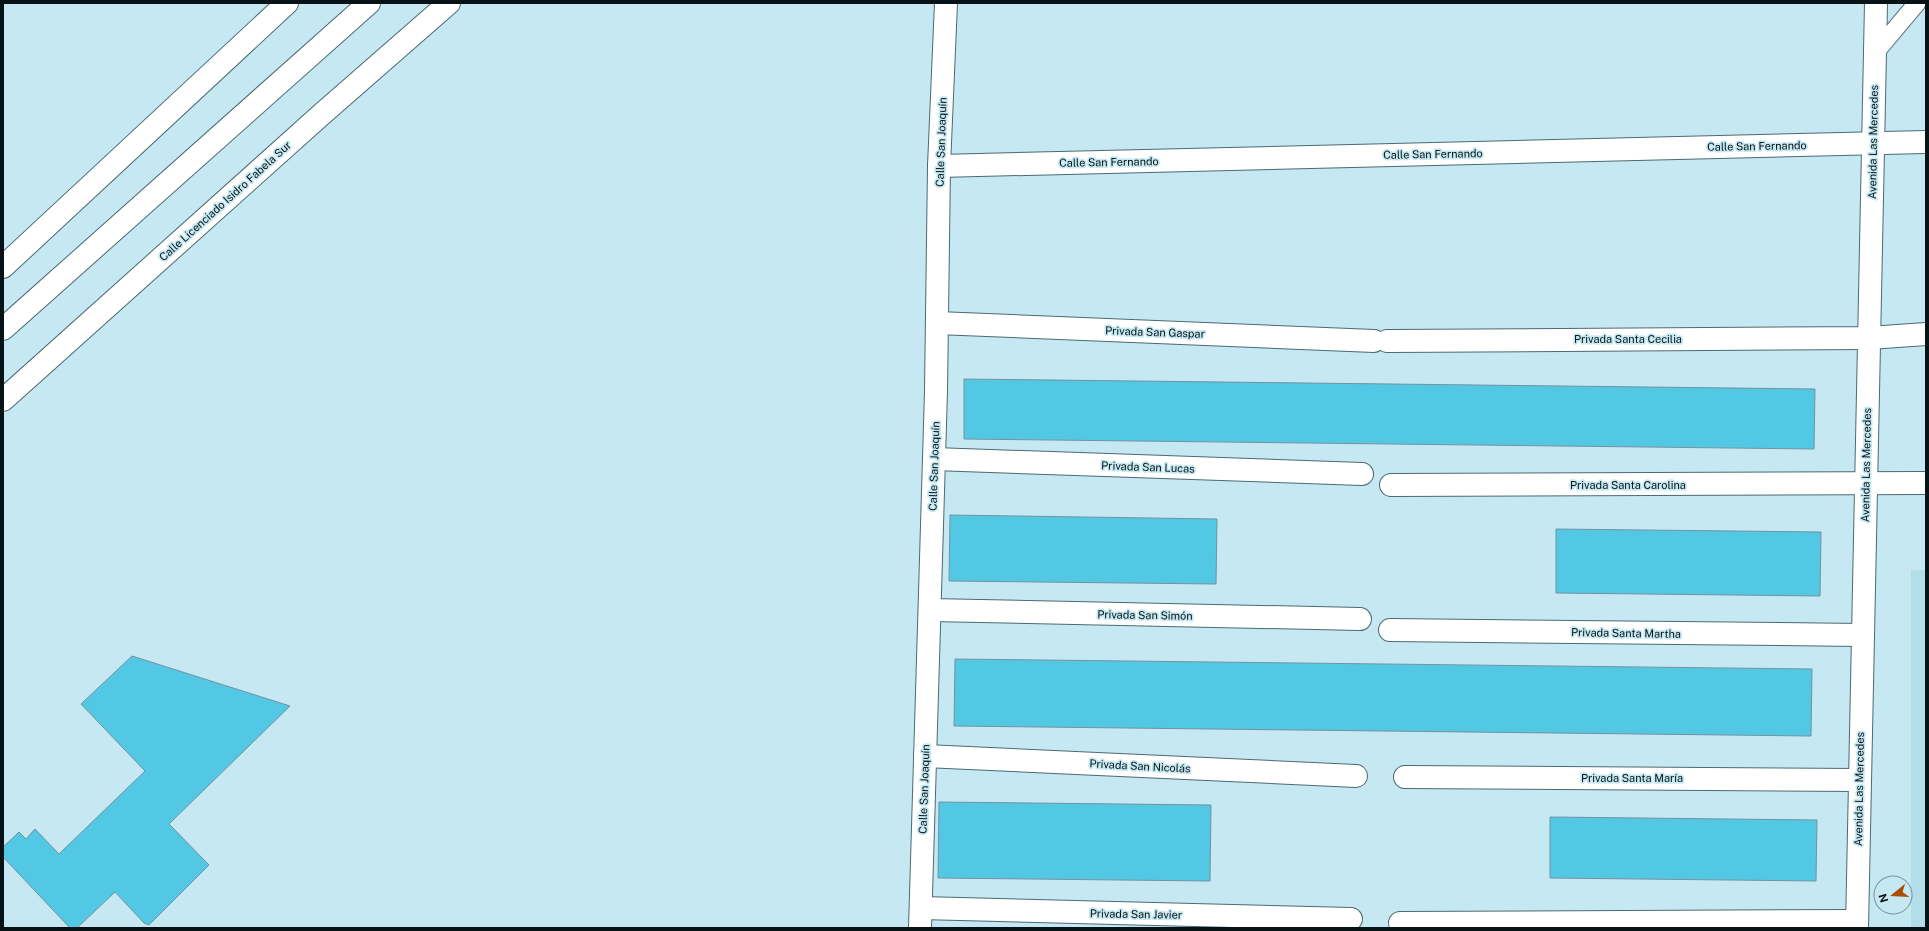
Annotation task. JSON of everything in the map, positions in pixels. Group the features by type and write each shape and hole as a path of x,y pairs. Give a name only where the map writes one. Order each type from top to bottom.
{"main road":[{"path":"3,267 287,3"},
{"path":"3,329 369,3"},
{"name":"Calle Licenciado Isidro Fabela Sur","path":"3,400 322,114 449,3"},
{"name":"Calle San Joaquín","path":"920,918 934,459 939,166 946,3"},
{"name":"Avenida Las Mercedes","path":"1857,924 1876,3"},
{"name":"Calle San Fernando","path":"939,166 1926,142"},
{"name":"Privada San Gaspar","path":"937,323 1380,341"},
{"name":"Privada Santa Cecilia","path":"1380,341 1869,338 1926,334"},
{"name":"Privada San Lucas","path":"934,459 1362,474"},
{"name":"Privada Santa Carolina","path":"1391,485 1926,483"},
{"name":"Privada San Simón","path":"930,610 1360,619"},
{"name":"Privada Santa Martha","path":"1390,630 1863,635"},
{"name":"Privada San Nicolás","path":"925,756 1356,776"},
{"name":"Privada Santa María","path":"1405,777 1860,780"},
{"name":"Privada San Javier","path":"920,918 1351,919"},
{"path":"1400,923 1857,924"}],"lane":[{"path":"1875,52 1917,3"}],"shaded area":[{"path":"1911,570 1926,570 1926,928 1911,928 1911,915 1913,915 1913,875 1911,875"}],"building":[{"path":"964,379 1815,389 1814,449 964,439"},
{"path":"950,515 1217,519 1216,584 949,581"},
{"path":"1556,529 1821,532 1820,596 1556,593"},
{"path":"132,656 290,706 169,824 209,865 149,925 144,923 115,892 77,928 70,928 3,857 3,847 19,832 26,839 35,829 59,854 145,771 81,704"},
{"path":"955,659 1812,669 1811,736 954,726"},
{"path":"939,802 1211,805 1210,881 938,878"},
{"path":"1550,817 1817,820 1816,881 1550,878"}]}
